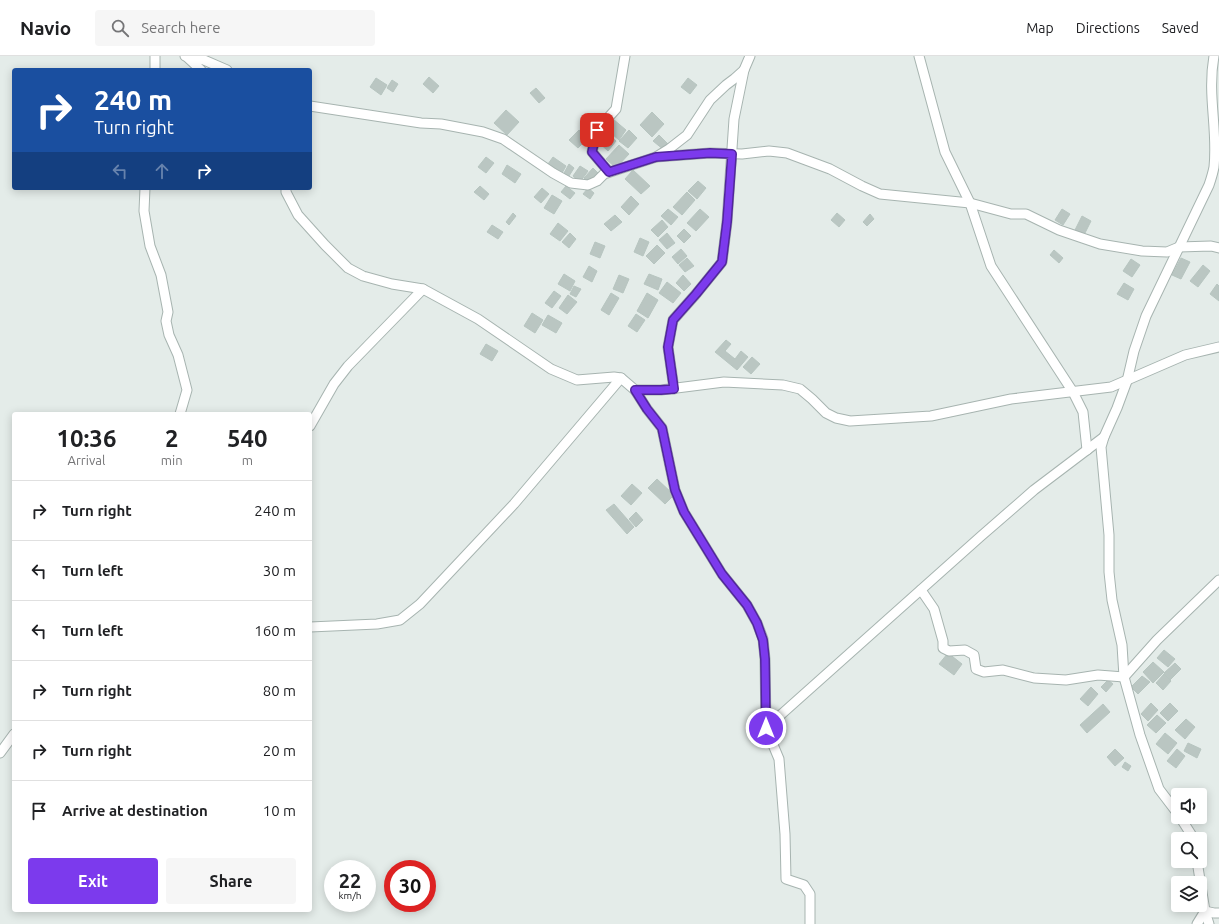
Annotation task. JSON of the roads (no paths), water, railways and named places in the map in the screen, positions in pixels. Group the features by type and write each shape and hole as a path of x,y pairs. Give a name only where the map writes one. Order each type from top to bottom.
{"street":[{"path":"154,56 155,68"},
{"path":"609,172 592,152 597,130 616,109 625,56"},
{"path":"674,389 668,347 673,320 722,262 727,222 734,119 744,70 749,58 756,56"},
{"path":"919,56 945,152 970,203 991,266 1073,392 1083,412 1087,450"},
{"path":"1171,805 1159,789 1140,735 1124,677 1122,645 1112,600 1109,572 1109,535 1101,447 1127,381 1134,351 1146,316 1209,185 1214,168 1215,149 1211,73 1214,56"},
{"path":"186,57 199,68"},
{"path":"186,57 204,60 222,68"},
{"path":"656,157 687,135 710,100 744,70"},
{"path":"312,106 421,123 441,124 483,132 503,139 553,173 571,182 588,185 597,181 604,174 656,157 710,153 742,154 769,151 787,153 830,169 880,194 970,203 1011,214 1026,214 1058,230 1100,244 1148,252 1167,252 1179,248 1211,246 1219,248"},
{"path":"145,190 144,211 150,246 161,275 168,312 166,321 169,335 178,355 187,390 181,412"},
{"path":"286,190 298,215 348,268 363,276 392,284 423,289 478,319 551,369 577,380 614,377 621,378 635,390 647,409 662,428 675,490 684,512 722,574 747,605 757,623 763,640 765,659 766,728 779,759 785,834 786,879 804,886 810,894 810,924"},
{"path":"312,422 334,384 348,366 423,289"},
{"path":"635,390 674,389 724,382 784,385 800,389 826,413 836,418 850,420 931,416 1011,399 1111,387 1164,363 1219,347"},
{"path":"312,627 376,624 400,620 420,604 514,504 621,378"},
{"path":"766,728 1034,490 1104,437"},
{"path":"1124,677 1158,640 1219,580"},
{"path":"921,590 934,609 943,641 943,648 950,651 965,650 974,655 976,669 984,672 1003,670 1034,678 1066,680 1098,675 1124,677"},
{"path":"0,753 12,737"},
{"path":"1207,911 1219,913"},
{"path":"1197,924 1204,912"},
{"path":"1205,912 1210,924"}]}
